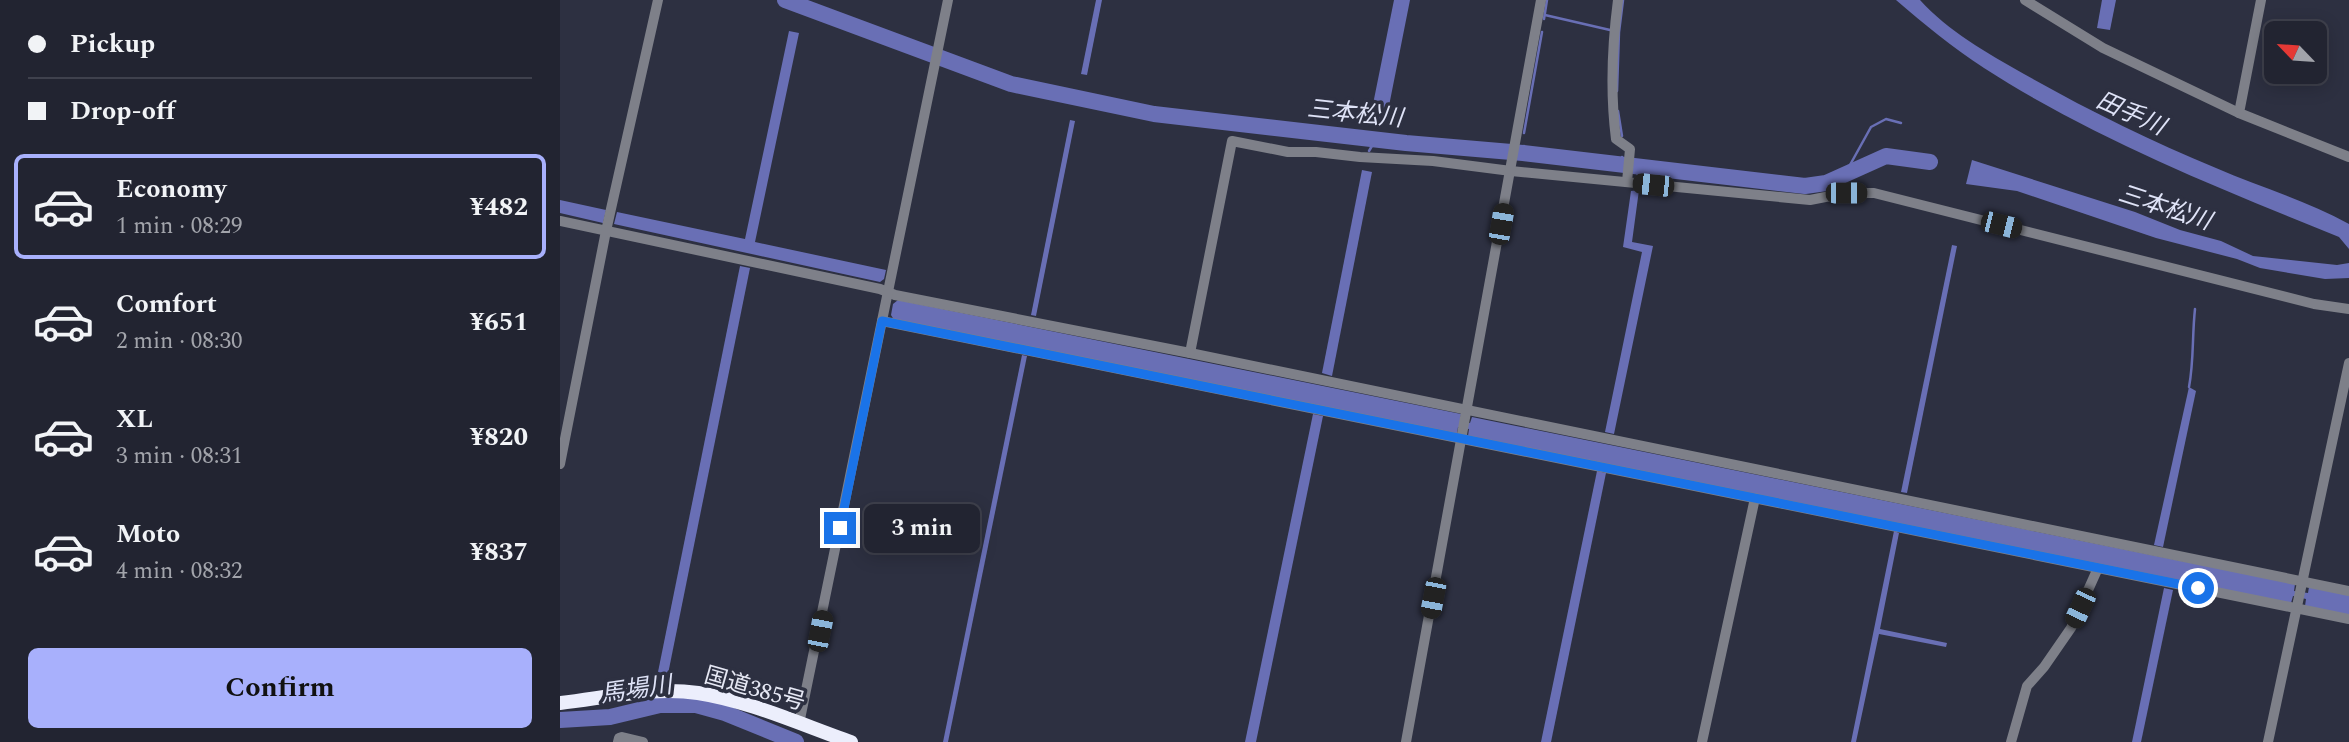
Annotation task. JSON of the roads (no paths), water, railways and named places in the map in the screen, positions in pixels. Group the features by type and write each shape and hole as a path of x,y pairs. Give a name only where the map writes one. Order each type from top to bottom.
{"highway":[{"name":"国道385号","path":"560,704 652,691 697,693 736,702 851,742"}],"street":[{"path":"560,464 657,0"},
{"path":"799,724 948,0"},
{"path":"1406,742 1541,0"},
{"path":"1618,0 1612,103 1616,139 1630,149 1627,182"},
{"path":"2025,0 2103,48 2239,113 2349,157"},
{"path":"2239,113 2261,0"},
{"path":"1190,353 1232,141 1288,152 1433,161 1810,200 1846,193 1874,194 2314,304 2349,309"},
{"path":"560,221 888,291 895,295 1467,410 2300,595 2349,619"},
{"path":"882,321 1463,430 1755,498 2098,568 2300,595 2349,591"},
{"path":"2269,742 2349,363"},
{"path":"1702,742 1755,498"},
{"path":"2011,742 2027,686 2071,628 2098,568"},
{"path":"618,742 619,737 643,742"}],"water":[{"path":"1096,0 1102,0 1087,75 1081,74"},
{"path":"1394,0 1410,0 1386,121 1374,123 1374,120 1370,119"},
{"path":"1896,0 1920,0 1955,32 1982,50 2118,124 2191,158 2300,201 2349,224 2349,249 2339,237 2158,161 2026,94 1972,60"},
{"path":"2102,0 2116,0 2110,30 2097,28"},
{"path":"789,31 799,33 755,242 886,270 884,279 880,282 614,224 617,212 745,239"},
{"path":"1070,120 1075,121 1036,316 1031,315"},
{"path":"1972,160 2135,212 2180,230 2221,241 2253,256 2337,265 2349,263 2349,278 2325,279 2260,268 2237,259 2156,238 2017,191 1966,184"},
{"path":"1362,170 1372,172 1332,376 1322,373"},
{"path":"1639,190 1632,242 1653,246 1614,434 1605,432 1642,252 1623,247 1631,191"},
{"path":"560,200 606,210 603,223 560,213"},
{"path":"1952,245 1957,246 1907,493 1901,492"},
{"path":"740,266 750,268 668,674 658,672"},
{"path":"898,300 1461,414 1460,421 1470,423 1472,417 2295,584 2294,591 2308,593 2309,587 2349,595 2349,615 2305,606 2306,599 2293,596 2291,603 1468,436 1469,429 1458,427 1457,434 894,320 891,315 893,304"},
{"path":"1022,355 1027,356 948,742 943,742"},
{"path":"2189,387 2196,391 2163,547 2154,545"},
{"path":"1313,414 1323,416 1256,742 1245,742"},
{"path":"1597,471 1606,473 1551,742 1541,742"},
{"path":"1894,531 1899,533 1880,629 1947,643 1946,647 1879,634 1856,742 1851,742"},
{"path":"2164,588 2173,590 2141,742 2132,742"}],"waterway":[{"name":"三本松川","path":"785,0 1011,84 1154,114 1805,186 1826,183 1886,156 1930,162"},
{"path":"1544,19 1547,0"},
{"path":"1617,91 1623,0"},
{"path":"1545,15 1610,30"},
{"path":"1524,133 1542,32"},
{"path":"1618,111 1622,136"},
{"path":"1845,174 1871,127 1886,119 1901,123"},
{"path":"1369,151 1376,139"},
{"name":"三本松川","path":"1523,153 1524,146"},
{"path":"1622,157 1622,164"},
{"path":"1637,179 1639,166"},
{"path":"2189,387 2195,309"},
{"name":"馬場川","path":"560,720 610,717 660,705 696,705 725,713 796,742"}],"water label":[{"name":"田手川","path":"2131,113"}]}
